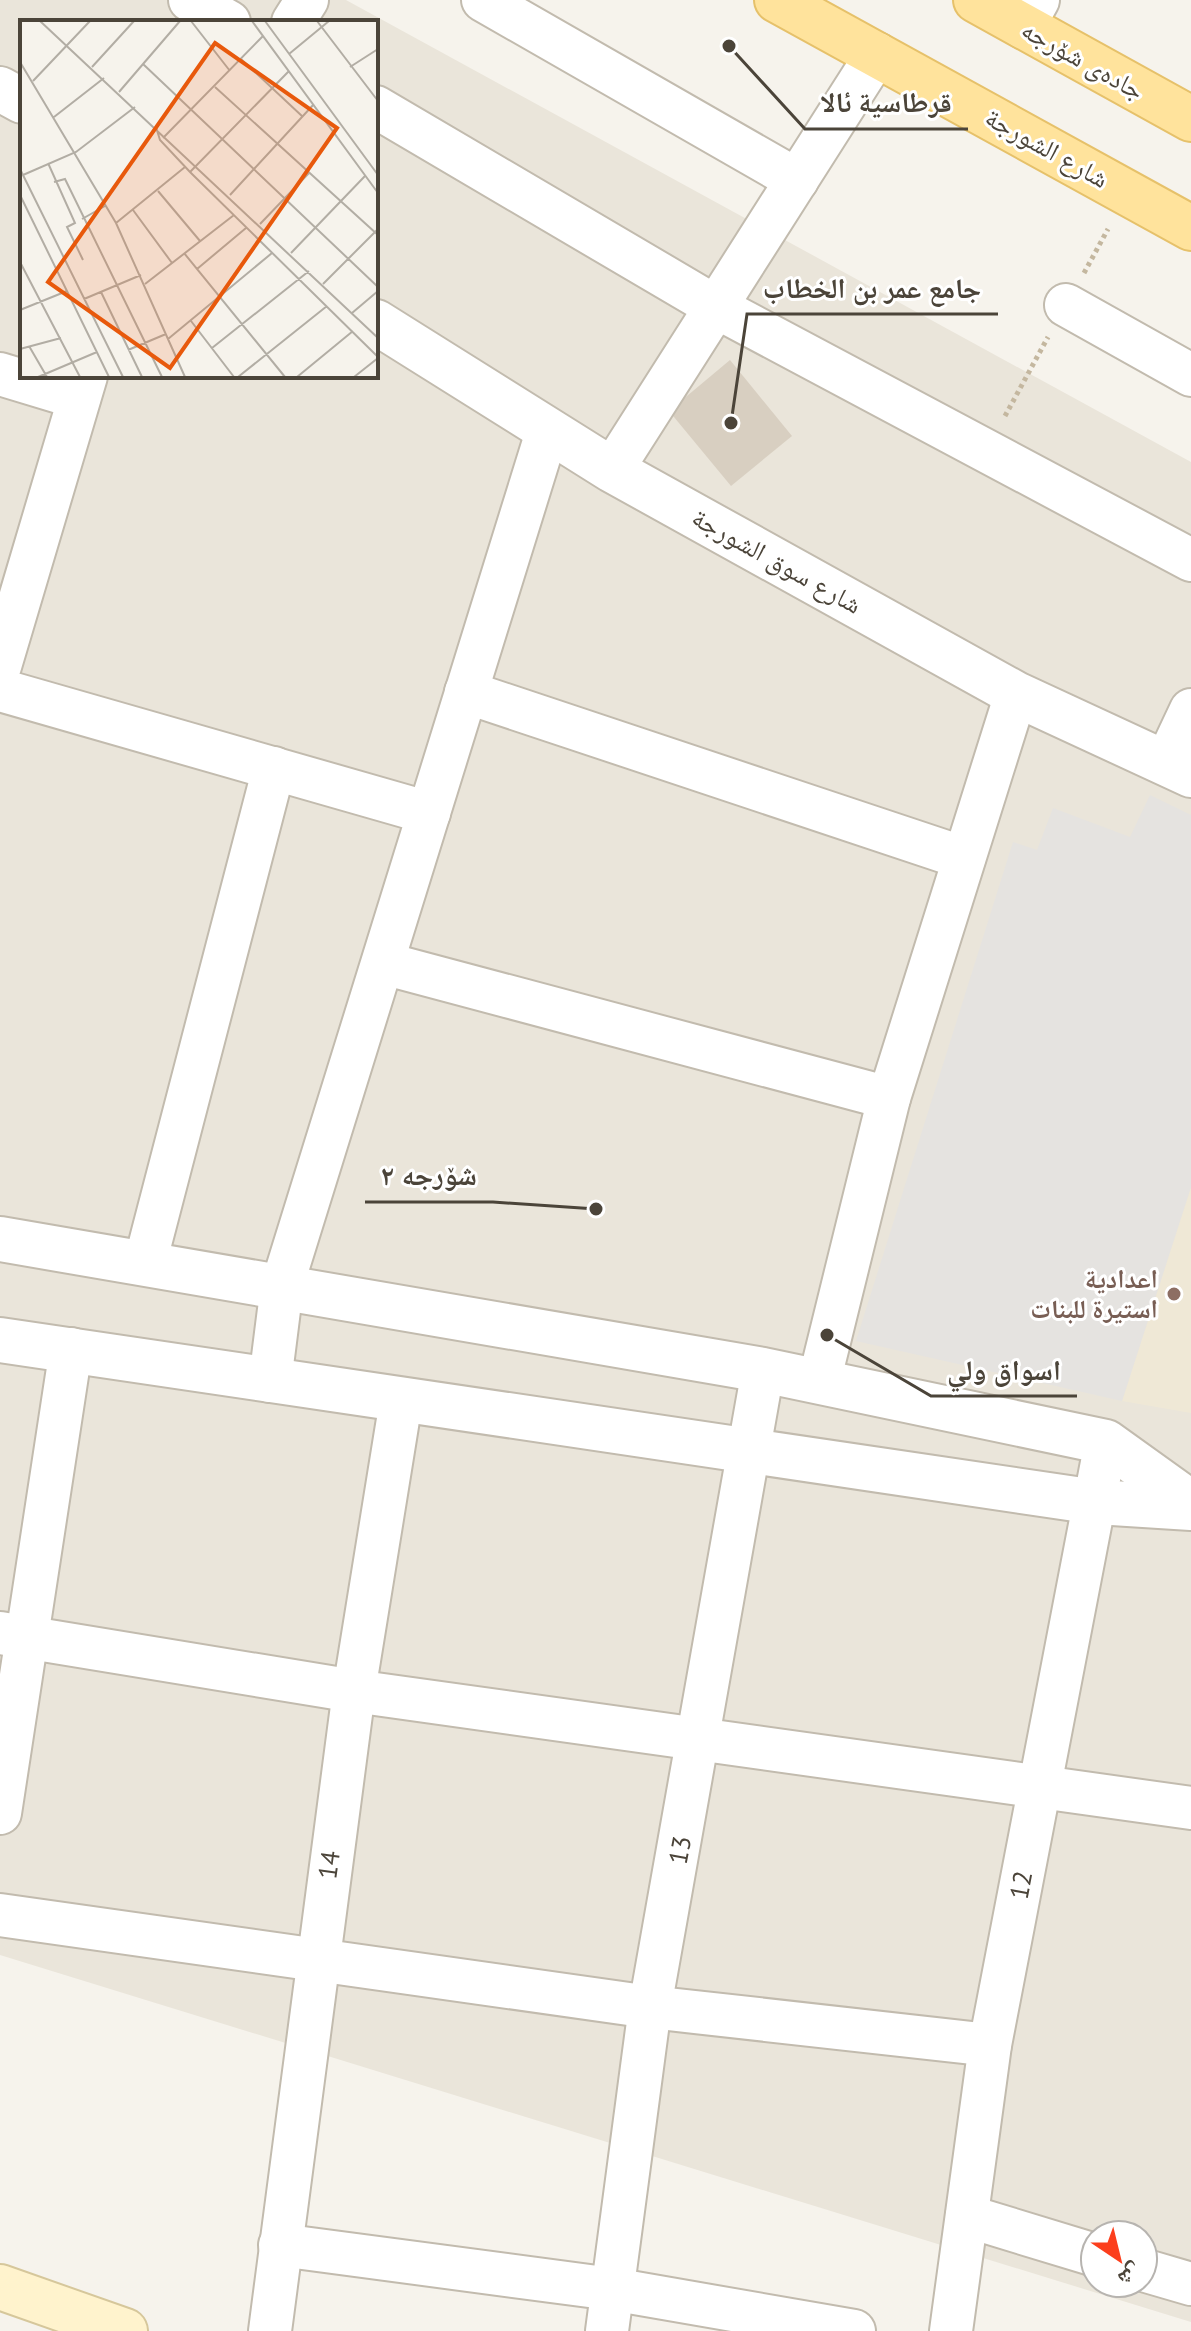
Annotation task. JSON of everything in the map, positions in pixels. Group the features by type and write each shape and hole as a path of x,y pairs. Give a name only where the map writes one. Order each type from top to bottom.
{"main road":[{"name":"شارع الشورجة","path":"777,0 1191,228"},
{"name":"جادەی شۆرجە","path":"976,0 1031,13 1191,119"},
{"path":"0,2287 125,2331"}],"street":[{"path":"190,0 225,20"},
{"path":"294,20 307,0"},
{"path":"483,0 797,180"},
{"path":"612,470 877,54"},
{"path":"0,89 20,100"},
{"path":"378,108 716,307 1191,560"},
{"path":"1066,305 1191,375"},
{"name":"شارع سوق الشورجة","path":"378,323 612,470 1016,694 1178,769"},
{"path":"0,374 20,377"},
{"path":"0,666 82,387 25,378"},
{"path":"270,1381 282,1286 547,432"},
{"path":"0,690 429,813"},
{"path":"466,692 964,858"},
{"path":"819,1382 889,1098 1016,694"},
{"path":"1178,769 1191,710"},
{"path":"145,1263 274,768"},
{"path":"383,963 889,1098"},
{"path":"0,1239 763,1370 1106,1442 1191,1506"},
{"path":"0,1340 1096,1502 1191,1506"},
{"path":"0,1813 14,1635 71,1349"},
{"name":"13","path":"607,2331 650,2007 700,1740 763,1370"},
{"name":"14","path":"270,2331 316,1961 354,1691 401,1401"},
{"name":"12","path":"951,2331 990,2045 1106,1442"},
{"path":"14,1635 354,1691 1191,1808"},
{"path":"0,1915 650,2007 990,2045"},
{"path":"967,2216 1079,2250"},
{"path":"280,2245 612,2289 854,2331"},
{"path":"1159,2275 1191,2284"}],"shaded area":[{"path":"0,0 346,0 1191,462 1191,2322 1116,2299 1159,2299 1159,2219 1079,2219 1079,2287 0,1955"},
{"path":"1150,795 1191,815 1191,1187 1122,1401 856,1341 1013,842 1037,850 1053,808 1130,837"},
{"name":"اعدادية استيرة للبنات","path":"1191,1187 1191,1413 1122,1401"}],"building":[{"path":"730,360 792,436 731,486 669,411"}],"place":[{"name":"قرطاسية ئالا","path":"729,46"},
{"name":"جامع عمر بن الخطاب","path":"731,423"},
{"name":"شۆرجە ٢","path":"596,1209"},
{"name":"اعدادية استيرة للبنات","path":"1174,1294"},
{"name":"اسواق ولي","path":"827,1335"}]}
